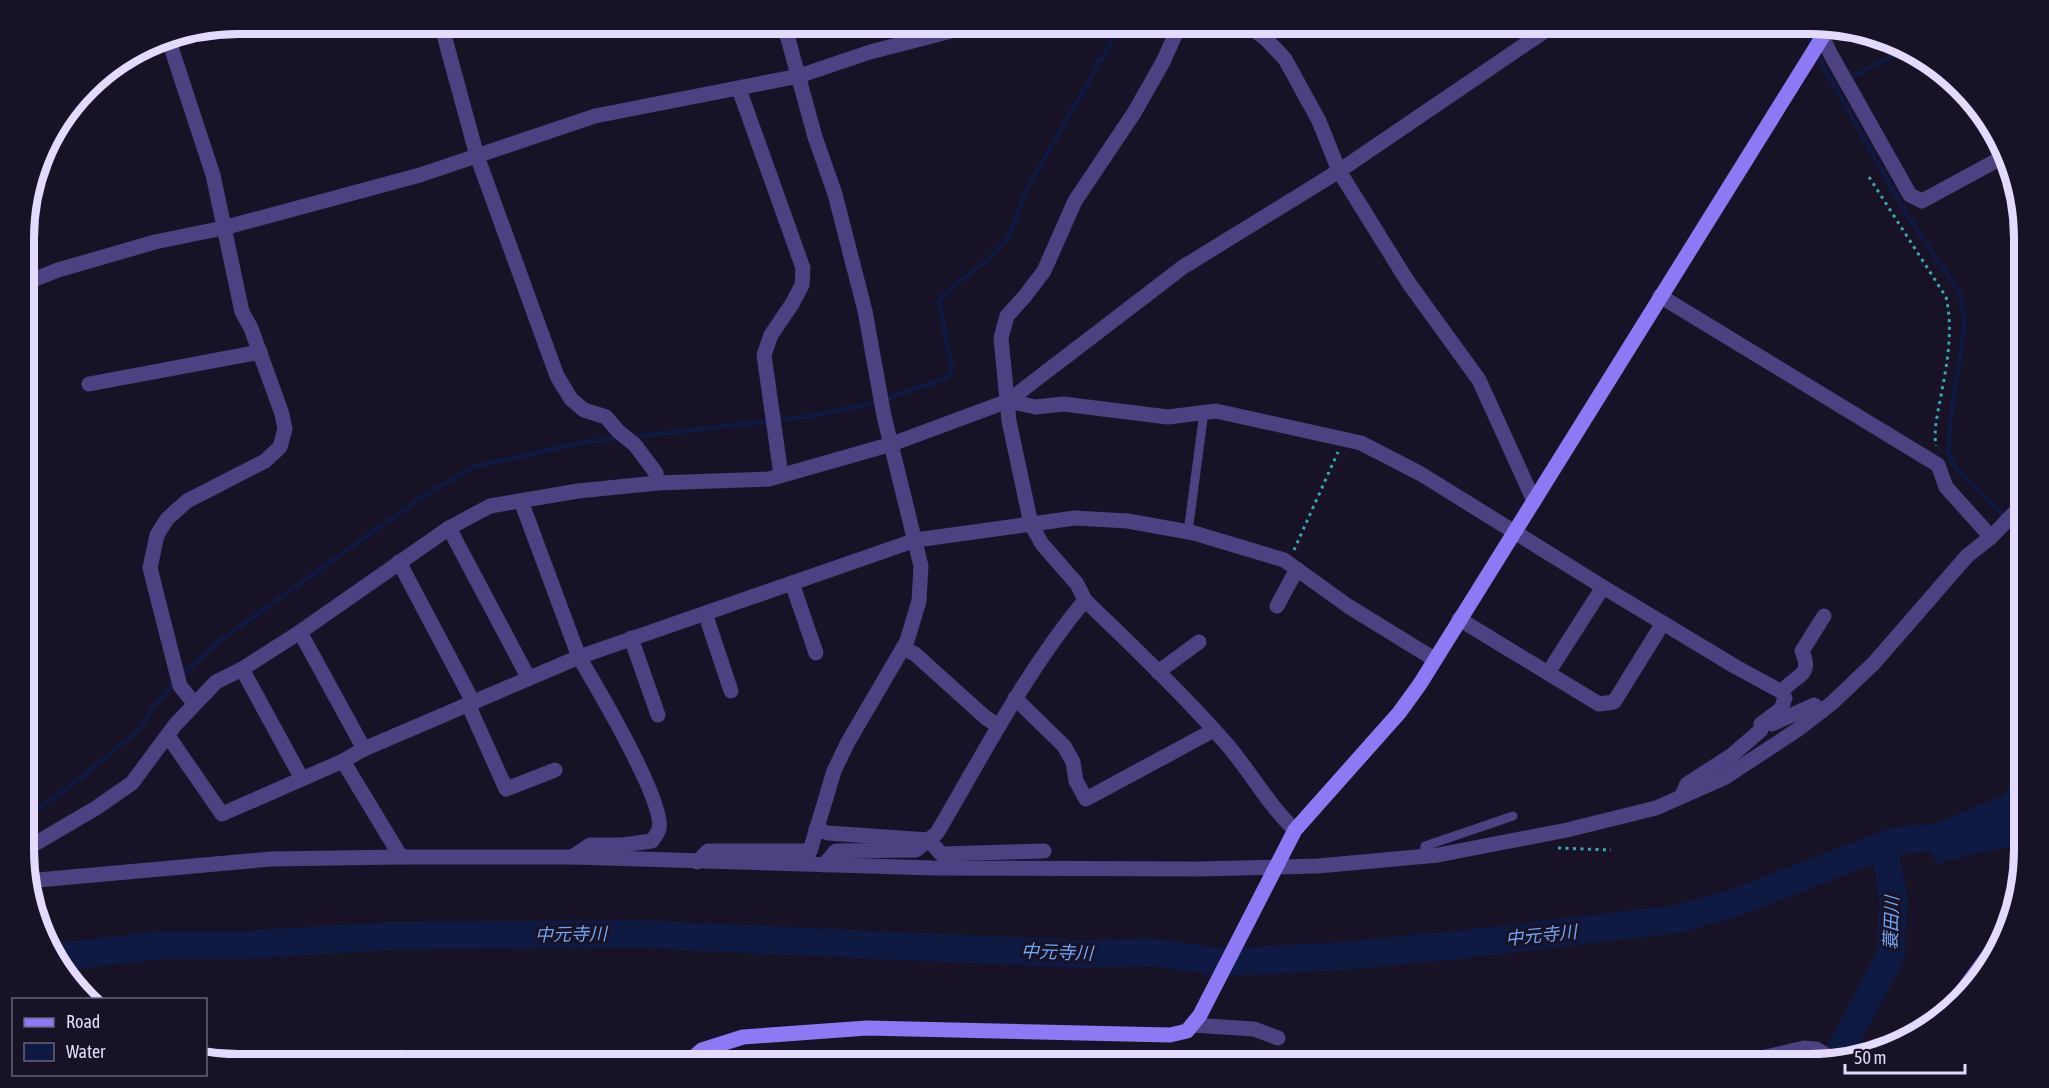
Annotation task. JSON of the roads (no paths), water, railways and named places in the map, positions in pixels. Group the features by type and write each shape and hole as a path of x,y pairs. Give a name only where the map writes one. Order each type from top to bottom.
{"street":[{"path":"444,34 477,156 557,376 571,399 584,410 606,417 635,445 656,473 657,483"},
{"path":"697,862 708,851 810,850 834,771 848,742 903,648 919,601 921,566 884,416 865,311 835,194 815,137 787,34"},
{"path":"35,279 144,245 223,228 347,196 477,156 595,116 799,76 870,52 943,34"},
{"path":"1175,34 1134,113 1075,201 1044,271 1007,316 1001,338 1010,421 1031,524 1042,544 1077,584 1085,600 1214,730 1264,791 1281,817 1295,830"},
{"path":"1259,34 1285,59 1319,122 1339,171 1408,282 1479,380 1534,501"},
{"path":"34,844 96,808 132,783 175,725 216,682 242,669 300,632 448,528 490,506 578,491 657,483 769,479 892,444 1008,401 1183,267 1339,171 1540,34"},
{"path":"698,1054 702,1050 743,1037 867,1028 1170,1035 1187,1031 1196,1020 1295,830 1399,713 1534,501 1819,35"},
{"path":"1825,35 1910,195 1922,201 1999,159"},
{"path":"171,46 213,175 242,312 260,352 285,429 280,447 266,461 187,501 166,519 157,535 150,568 180,686 194,703"},
{"path":"739,89 803,268 802,285 771,335 764,355 781,475"},
{"path":"1660,296 1938,465 1946,487 1991,537"},
{"path":"89,384 260,352"},
{"path":"1008,401 1036,407 1063,404 1168,417 1216,411 1361,443 1421,474 1663,623 1782,692 1785,698 1781,709 1761,724 1761,730"},
{"path":"521,501 579,657 630,745 657,810 659,828 652,841 622,845 590,845 573,857"},
{"path":"37,880 272,859 573,857 945,868 1275,872 1438,855 1594,824 1656,808 1724,778 1822,711 1874,663 1967,556 1991,537 2014,513"},
{"path":"168,736 222,814 528,677 631,638 916,540 1075,518 1128,521 1188,532 1284,560 1348,606 1434,659"},
{"path":"448,528 528,677"},
{"path":"399,562 470,703 506,789 555,771"},
{"path":"1277,606 1293,566"},
{"path":"792,583 816,653"},
{"path":"1548,673 1603,586"},
{"path":"824,865 836,851 916,850 938,833 1015,698 1065,624 1085,600"},
{"path":"705,613 731,691"},
{"path":"1782,692 1787,685 1804,674 1805,657 1802,651 1824,616"},
{"path":"1459,619 1599,704 1614,702 1663,623"},
{"path":"300,632 364,749"},
{"path":"631,638 658,715"},
{"path":"1158,672 1199,642"},
{"path":"903,648 915,654 999,726"},
{"path":"242,669 302,779"},
{"path":"1015,698 1064,746 1073,762 1076,781 1086,799 1214,730"},
{"path":"1680,797 1687,784 1732,755 1761,730 1803,708 1814,705 1822,711"},
{"path":"343,761 401,857"},
{"path":"816,829 828,833 929,840 940,854 1044,851"},
{"path":"1196,1020 1254,1029 1278,1038"},
{"path":"1783,1053 1804,1048 1816,1049 1823,1053"},
{"path":"1802,1053 1804,1048"}],"lane":[{"path":"1188,532 1204,412"},
{"path":"1423,857 1425,846 1513,816"}],"water":[{"path":"2014,777 2014,843 2011,847 1937,864 1919,830 2004,795"}],"waterway":[{"path":"633,437 812,416 877,402 947,378 952,369 939,301 945,293 987,260 1009,237 1026,191 1097,67 1098,61 1102,60 1114,34"},
{"path":"1807,34 1812,46"},
{"path":"1816,53 1907,215 1960,293 1965,324 1951,416 1948,453 1956,469 2014,525"},
{"path":"1849,79 1897,54"},
{"path":"182,675 218,642 419,499 473,467 585,442 622,438"},
{"path":"34,811 69,787 133,735 176,681"},
{"name":"中元寺川","path":"65,956 161,945 244,945 389,936 637,934 1080,954 1152,952 1213,961 1342,956 1677,919 1734,903 1895,841 1961,833"},
{"name":"蓑田川","path":"1840,1051 1891,955 1894,902 1884,845"}]}
